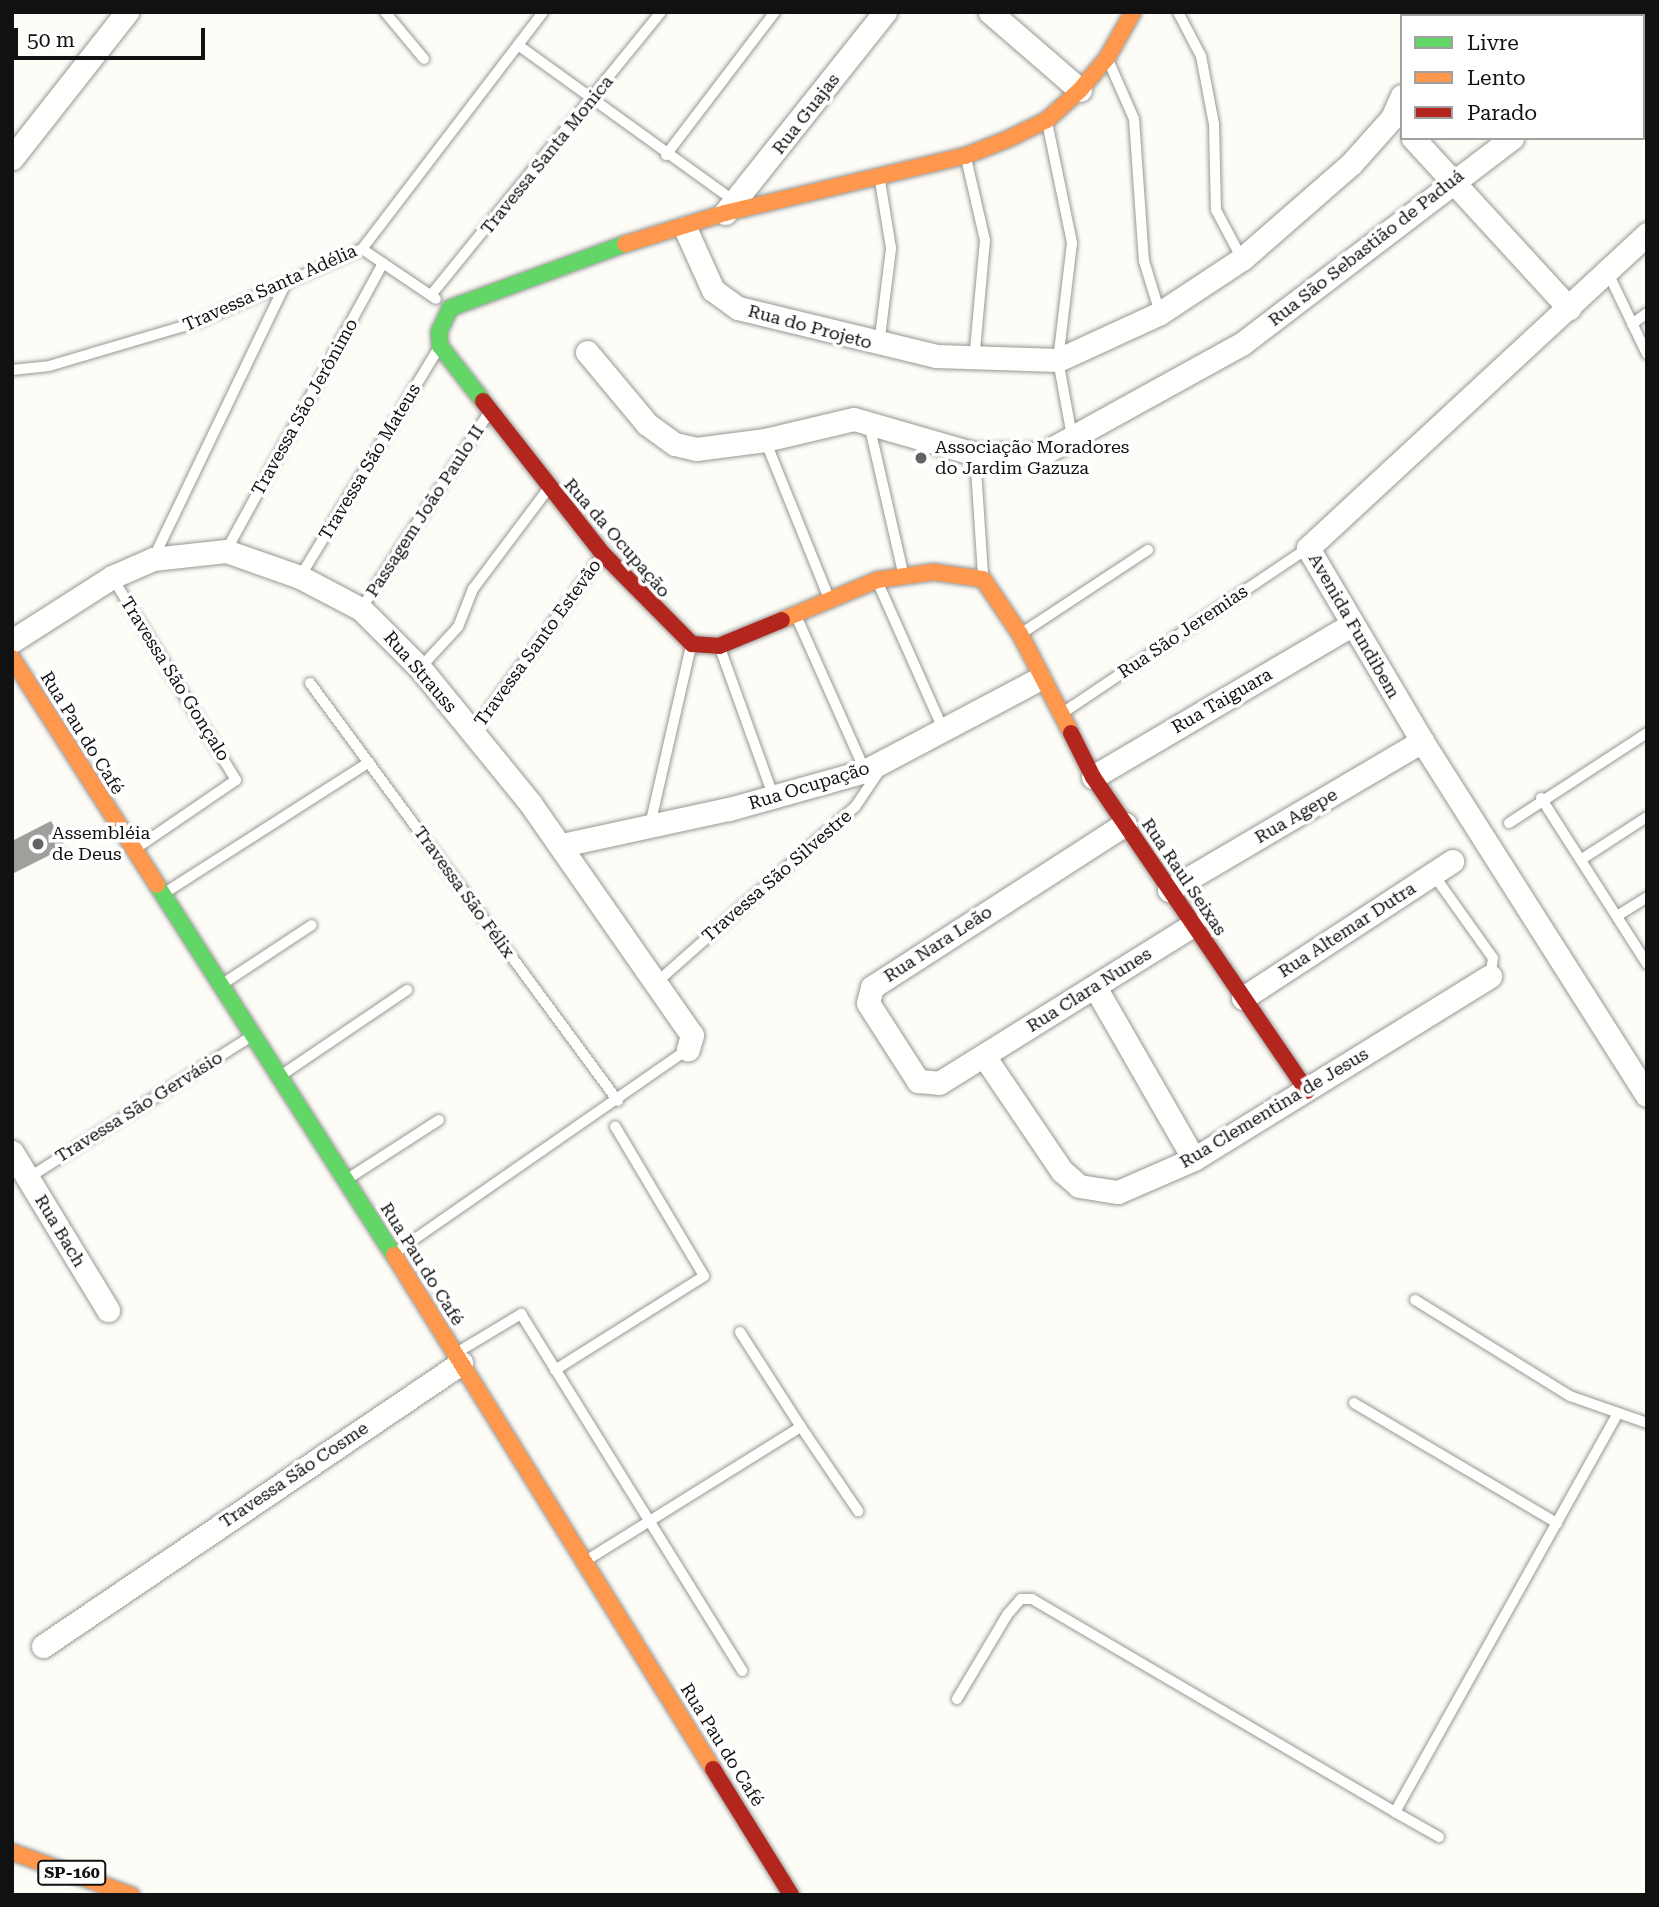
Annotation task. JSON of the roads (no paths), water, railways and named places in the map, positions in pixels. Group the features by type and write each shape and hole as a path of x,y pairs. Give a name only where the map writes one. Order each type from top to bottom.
{"main road":[{"path":"440,346 439,332 450,308 537,272 685,228 731,208 965,156 1047,120 1080,90 1107,58 1133,12"},
{"name":"Rua da Ocupação","path":"440,346 488,414 603,554 692,644"},
{"path":"692,644 719,646 828,596 877,580 904,575 983,579 1020,634 1039,679"},
{"name":"Rua Pau do Café","path":"12,658 160,895 394,1254 790,1895"},
{"name":"Rua Raul Seixas","path":"1039,679 1093,776 1307,1091"},
{"name":"SP-160","path":"12,1852 131,1895"}],"street":[{"path":"12,158 128,12"},
{"name":"Rua Guajas","path":"731,208 885,12"},
{"path":"990,12 1080,90"},
{"name":"Rua do Projeto","path":"685,228 723,301 879,345 974,360 1058,360 1160,313 1242,259 1397,123"},
{"path":"1415,140 1454,179 1569,308"},
{"name":"Rua São Sebastião de Paduá","path":"868,420 975,454 1042,454 1252,336 1508,140"},
{"name":"Avenida Fundibem","path":"1647,234 1608,273 1308,548 1350,625 1647,1095"},
{"path":"587,352 647,424 674,444 696,449 765,440 868,420"},
{"name":"Rua Strauss","path":"12,640 112,577 153,559 226,551 300,577 361,609 420,668 562,845 692,1035 688,1049"},
{"name":"Rua Taiguara","path":"1093,776 1350,625"},
{"name":"Rua Ocupação","path":"562,845 774,797 865,771 945,732 1039,679"},
{"name":"Rua Agepe","path":"1169,890 1422,741"},
{"name":"Rua Nara Leão","path":"984,1056 939,1083 924,1085 868,1003 868,992 1125,824"},
{"name":"Rua Altemar Dutra","path":"1243,998 1452,861"},
{"name":"Rua Clara Nunes","path":"984,1056 1193,925"},
{"name":"Rua Clementina de Jesus","path":"984,1056 1062,1171 1079,1186 1118,1192 1194,1159 1490,976"},
{"path":"1095,987 1194,1159"},
{"name":"Rua Bach","path":"12,1152 20,1183 108,1310"},
{"name":"Travessa São Cosme","path":"43,1646 458,1358"}],"lane":[{"path":"385,12 424,60"},
{"name":"Travessa Santa Adélia","path":"12,370 49,366 198,322 362,249 543,12"},
{"name":"Travessa Santa Monica","path":"431,295 594,100 662,12"},
{"path":"666,155 775,12"},
{"path":"1178,12 1201,56 1214,124 1216,210 1242,259"},
{"path":"518,45 666,155 731,208"},
{"path":"1107,58 1134,119 1144,261 1160,313"},
{"path":"1047,120 1072,243 1058,360 1072,436"},
{"path":"965,156 985,240 974,360"},
{"path":"879,175 891,248 879,345"},
{"path":"362,249 450,308"},
{"name":"Travessa São Jerônimo","path":"226,551 383,263"},
{"path":"1608,273 1647,354"},
{"path":"153,559 286,283"},
{"path":"1632,324 1647,313"},
{"name":"Travessa São Mateus","path":"300,577 440,346"},
{"name":"Passagem João Paulo II","path":"361,609 488,414"},
{"path":"868,420 904,575"},
{"path":"765,440 828,596"},
{"path":"975,454 983,579"},
{"path":"420,668 458,627 473,589 549,488"},
{"name":"Rua São Jeremias","path":"1059,715 1308,548"},
{"path":"1020,634 1148,550"},
{"name":"Travessa Santo Estevão","path":"472,733 603,554"},
{"name":"Travessa São Gonçalo","path":"112,577 236,780 133,850"},
{"path":"877,580 945,732"},
{"path":"794,612 865,771"},
{"path":"650,826 692,644"},
{"path":"719,646 774,797"},
{"name":"Travessa São Félix","path":"310,682 618,1101"},
{"path":"1509,824 1541,798 1647,733"},
{"name":"Travessa São Silvestre","path":"657,982 855,807 887,761"},
{"path":"160,895 369,762"},
{"path":"1541,798 1647,964"},
{"path":"1582,859 1647,817"},
{"path":"1433,874 1493,958 1490,976"},
{"path":"1617,916 1647,897"},
{"path":"219,986 312,925"},
{"path":"278,1077 407,990"},
{"name":"Travessa São Gervásio","path":"20,1183 251,1036"},
{"path":"394,1254 618,1101 688,1049"},
{"path":"346,1180 439,1120"},
{"path":"555,1370 704,1276 615,1126"},
{"path":"1415,1300 1570,1396 1647,1423"},
{"path":"458,1358 521,1314 743,1671"},
{"path":"740,1332 858,1511"},
{"path":"1354,1403 1557,1523"},
{"path":"1395,1812 1618,1413"},
{"path":"584,1561 801,1427"},
{"path":"957,1699 1007,1615 1021,1599 1032,1599 1439,1837"}],"place":[{"name":"Associação Moradores do Jardim Gazuza","path":"921,458"},
{"name":"Assembléia de Deus","path":"38,844"}]}
